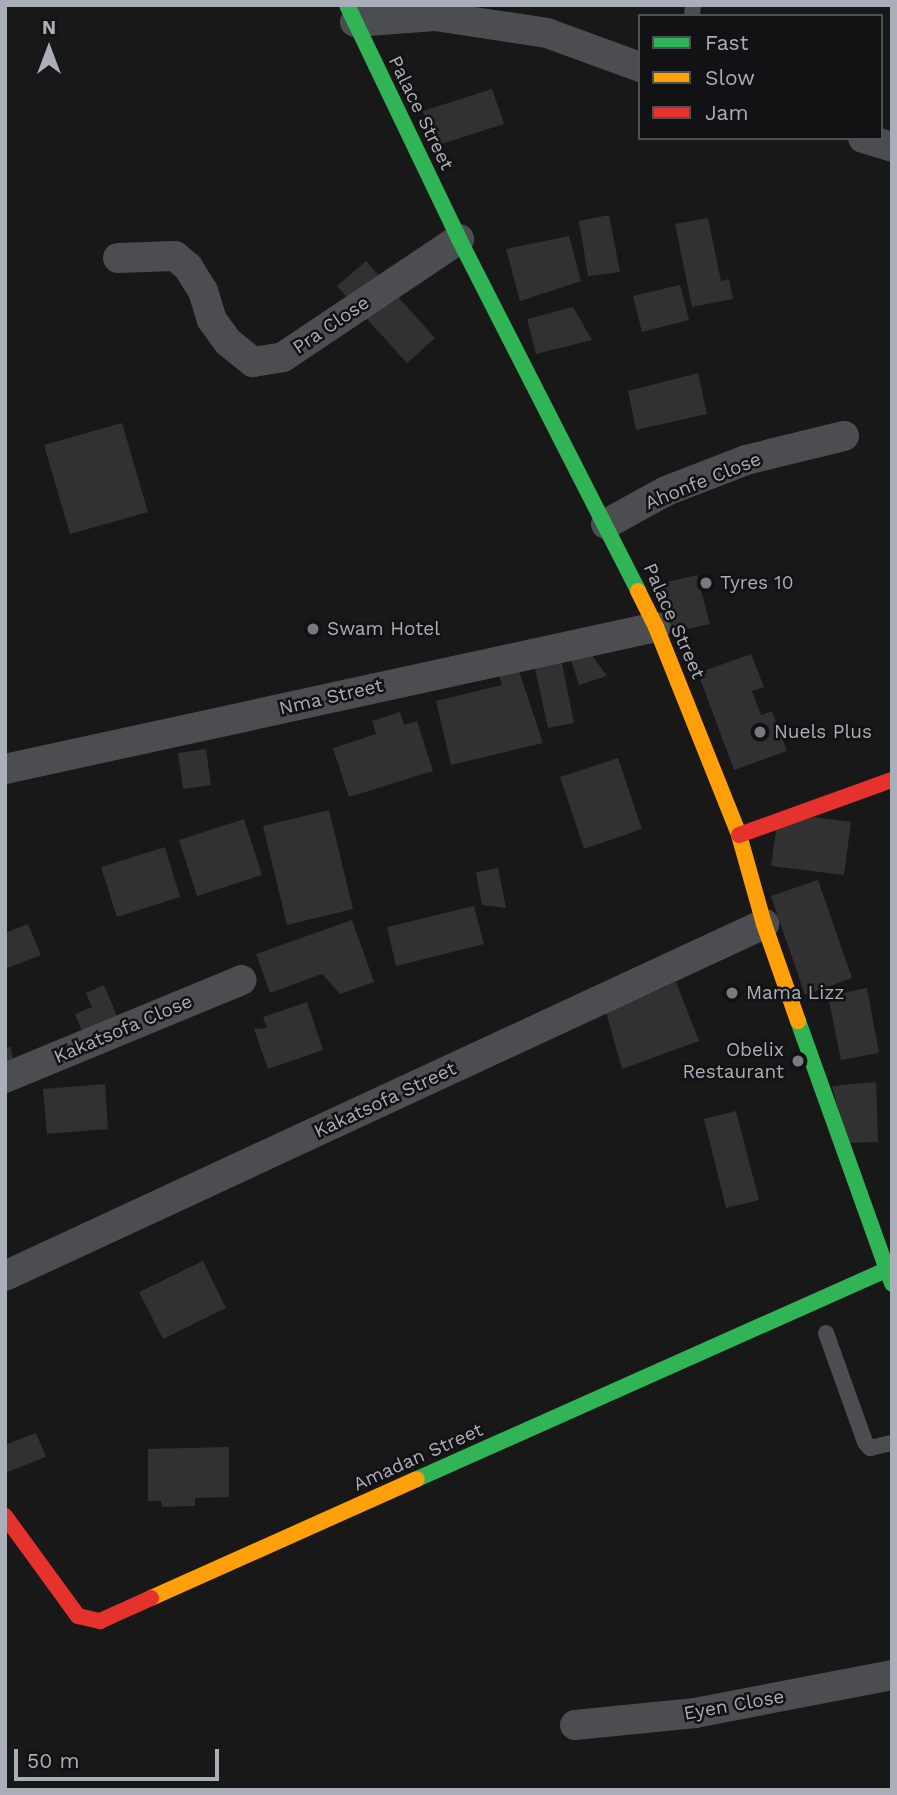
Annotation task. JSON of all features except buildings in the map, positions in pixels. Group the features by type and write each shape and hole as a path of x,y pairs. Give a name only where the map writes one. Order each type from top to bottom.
{"street":[{"path":"351,14 435,16 547,33 638,66"},
{"name":"Palace Street","path":"351,14 459,239 656,626 738,835 764,924 883,1227 889,1277"},
{"path":"869,140 892,147"},
{"name":"Pra Close","path":"118,258 156,254 175,256 188,267 212,320 228,342 253,362 283,357 459,239"},
{"name":"Ahonfe Close","path":"606,524 666,491 746,460 844,436"},
{"name":"Nma Street","path":"5,769 656,626"},
{"path":"738,835 892,780"},
{"name":"Kakatsofa Street","path":"5,1276 764,924"},
{"name":"Kakatsofa Close","path":"5,1078 242,980"},
{"name":"Amadan Street","path":"5,1517 78,1616 100,1621 889,1277"},
{"name":"Eyen Close","path":"575,1725 695,1713 892,1675"}],"lane":[{"path":"826,1334 865,1442 870,1448 892,1443"}],"traffic: fast":[{"path":"347,5 459,239 638,591"},
{"path":"798,1021 892,1284"},
{"path":"417,1479 886,1270"}],"traffic: slow":[{"path":"638,591 656,627 739,835 764,924 798,1021"},
{"path":"151,1598 417,1479"}],"traffic: jam":[{"path":"739,835 892,780"},
{"path":"5,1516 78,1616 100,1621 151,1598"}],"place":[{"name":"Tyres 10","path":"706,583"},
{"name":"Swam Hotel","path":"313,629"},
{"name":"Nuels Plus","path":"760,732"},
{"name":"Mama Lizz","path":"732,993"},
{"name":"Obelix Restaurant","path":"798,1061"}]}
